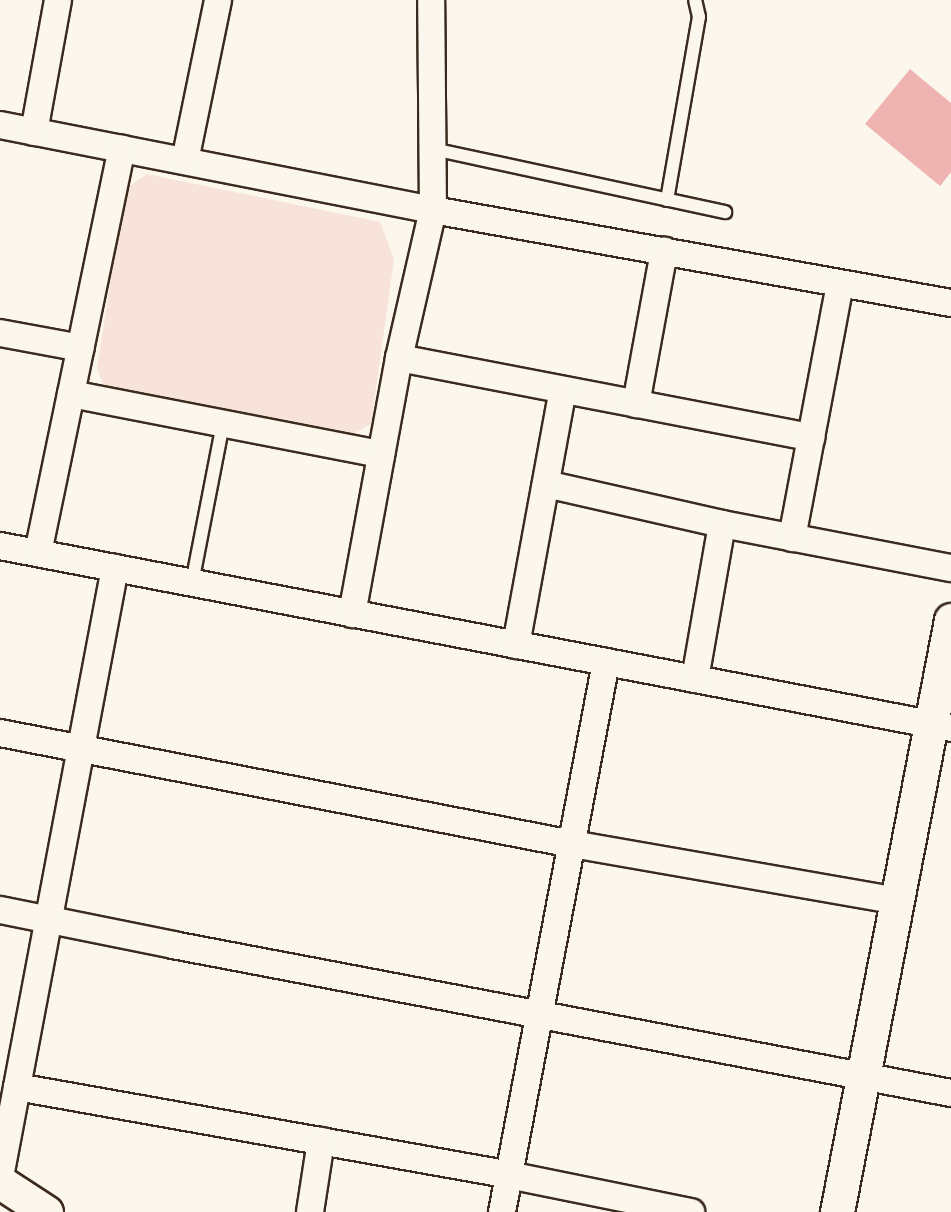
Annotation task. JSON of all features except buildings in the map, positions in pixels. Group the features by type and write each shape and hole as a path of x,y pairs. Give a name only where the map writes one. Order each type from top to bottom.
{"street":[{"path":"34,132 58,0"},
{"path":"185,161 218,0"},
{"path":"352,614 399,358 433,210 431,0"},
{"path":"0,125 433,210 951,303"},
{"path":"38,553 122,149"},
{"path":"636,404 664,251"},
{"path":"792,538 840,283"},
{"path":"0,333 81,348"},
{"path":"399,358 811,437"},
{"path":"516,645 563,390"},
{"path":"71,394 381,454"},
{"path":"546,484 722,524 951,568"},
{"path":"695,680 722,524"},
{"path":"0,546 941,727"},
{"path":"0,1177 115,568"},
{"path":"837,1212 897,901 941,727 951,620"},
{"path":"502,1212 606,662"},
{"path":"0,733 572,844 897,901"},
{"path":"0,910 951,1094"},
{"path":"17,1087 509,1175 691,1212"},
{"path":"310,1212 321,1141"},
{"path":"0,1182 46,1212"}],"lane":[{"path":"667,200 699,17 695,0"},
{"path":"433,149 725,212"},
{"path":"192,583 223,424"}],"shaded area":[{"path":"147,174 380,222 394,259 371,424 349,436 104,387 97,368 125,189"}]}
